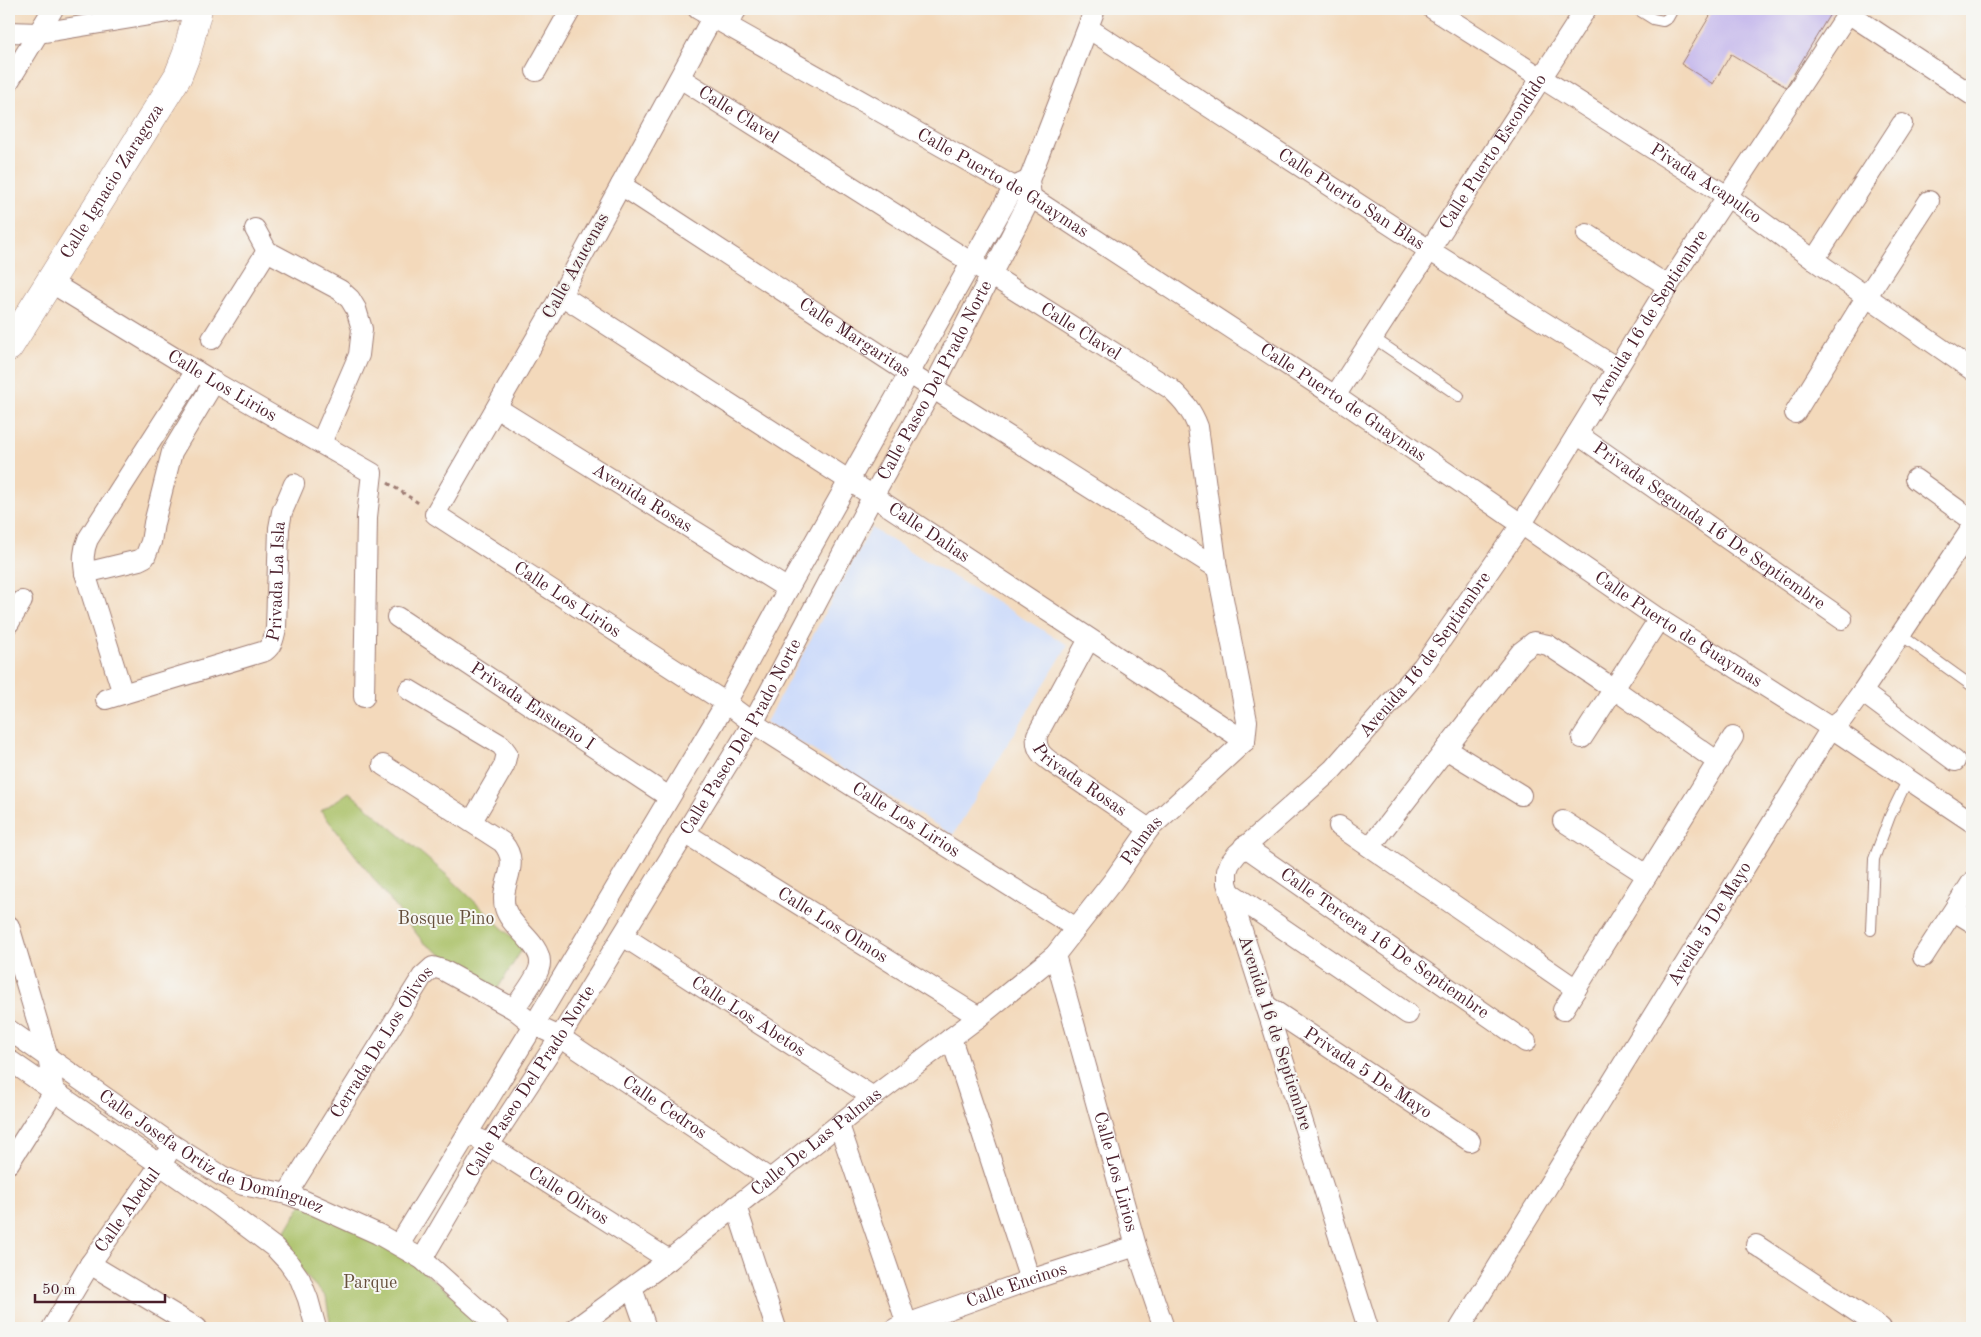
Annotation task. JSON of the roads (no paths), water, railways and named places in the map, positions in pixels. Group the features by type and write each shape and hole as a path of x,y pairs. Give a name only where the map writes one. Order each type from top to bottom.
{"street":[{"path":"9,81 53,9"},
{"path":"9,32 39,33 187,9"},
{"name":"Calle Ignacio Zaragoza","path":"9,347 178,76 187,53 198,9"},
{"path":"536,71 571,9"},
{"path":"1024,188 1095,9"},
{"name":"Pivada Acapulco","path":"1433,9 1727,196 1814,260 1972,370"},
{"name":"Calle Puerto Escondido","path":"1335,396 1540,77 1586,9"},
{"path":"1850,11 1972,95"},
{"name":"Avenida 16 de Septiembre","path":"1368,1328 1227,883 1227,871 1230,863 1244,846 1334,769 1423,666 1521,525 1668,286 1850,11"},
{"name":"Calle Azucenas","path":"435,514 561,295 680,78 719,15"},
{"name":"Calle Puerto de Guaymas","path":"719,15 1024,188 1335,396 1659,619 1831,728 1972,822"},
{"name":"Calle Puerto San Blas","path":"1088,28 1429,250 1617,368"},
{"name":"Calle Clavel","path":"680,78 1170,389 1183,401 1193,413 1198,427 1217,568 1247,721 1245,741"},
{"path":"1814,260 1902,124"},
{"name":"Calle Margaritas","path":"621,185 910,374 1217,568"},
{"name":"Calle Paseo Del Prado Norte","path":"399,1245 534,1025 726,703 788,589 972,264 1024,188"},
{"name":"Calle Paseo Del Prado Norte","path":"422,1259 489,1145 560,1037 753,723 991,276 1024,188"},
{"path":"1795,413 1867,296 1929,201"},
{"path":"255,229 267,251 340,290 350,299 356,309 362,328 359,355 321,443"},
{"path":"1588,234 1668,286"},
{"path":"212,339 267,251"},
{"name":"Calle Los Lirios","path":"50,282 214,382 372,473 367,517 364,697"},
{"name":"Calle Dalias","path":"561,295 873,496 1245,741"},
{"name":"Privada La Isla","path":"196,371 88,539 83,554 85,573 114,696 265,651 269,648 273,643 276,628 279,528 285,505 294,484"},
{"path":"85,573 145,557 152,542 166,470 178,441 214,382"},
{"name":"Avenida Rosas","path":"497,408 788,589"},
{"path":"158,430 178,441"},
{"name":"Privada Segunda 16 De Septiembre","path":"1577,434 1842,619"},
{"path":"1916,480 1972,520"},
{"name":"Calle Los Lirios","path":"435,514 726,703 753,723 1076,928"},
{"name":"Aveida 5 De Mayo","path":"1460,1328 1831,728 1842,718 1862,692 1972,528"},
{"path":"9,623 22,601"},
{"name":"Privada Ensueño I","path":"397,617 669,797"},
{"path":"1582,738 1659,619"},
{"name":"Privada Rosas","path":"1089,639 1037,735 1037,749 1047,760 1149,829"},
{"path":"1370,847 1521,652 1534,642 1548,645 1718,762"},
{"path":"409,690 501,745 507,753 504,766 472,821"},
{"path":"1862,692 1955,761"},
{"path":"1563,1010 1733,738"},
{"name":"Palmas","path":"1055,955 1113,881 1149,829 1245,741"},
{"path":"1446,749 1521,795"},
{"path":"383,765 502,842 511,855 512,861 504,905 512,922 536,950 540,961 538,971 514,1009"},
{"path":"1563,821 1647,876"},
{"path":"1339,826 1576,989"},
{"name":"Calle Los Olmos","path":"685,833 979,1017"},
{"name":"Calle Tercera 16 De Septiembre","path":"1244,846 1526,1042"},
{"path":"1923,957 1972,882"},
{"path":"1231,893 1408,1014"},
{"path":"1954,910 1972,922"},
{"path":"9,926 48,1057 54,1092 9,1164"},
{"name":"Calle Los Abetos","path":"622,936 873,1097"},
{"name":"Calle Los Lirios","path":"1055,955 1136,1246 1164,1328"},
{"name":"Calle De Las Palmas","path":"576,1328 669,1260 873,1097 979,1017 1055,955"},
{"name":"Cerrada De Los Olivos","path":"286,1194 427,970 437,967 514,1009 534,1025"},
{"name":"Privada 5 De Mayo","path":"1266,1006 1470,1141"},
{"name":"Calle Cedros","path":"534,1025 560,1037 770,1179"},
{"name":"Calle Josefa Ortiz de Domínguez","path":"9,1030 173,1145 222,1176 243,1185 286,1194 399,1245 422,1259 499,1328"},
{"path":"951,1038 1030,1280"},
{"name":"Calle Josefa Ortiz de Domínguez","path":"9,1060 218,1205 275,1248 300,1279 306,1292 316,1328"},
{"path":"839,1124 902,1326"},
{"name":"Calle Olivos","path":"467,1133 489,1145 669,1260"},
{"name":"Calle Abedul","path":"52,1328 90,1264 173,1145"},
{"path":"736,1206 776,1328"},
{"name":"Calle Encinos","path":"902,1326 1030,1280 1136,1246"},
{"path":"1756,1246 1881,1328"},
{"path":"90,1264 197,1328"},
{"path":"632,1288 646,1328"}],"lane":[{"path":"1637,9 1653,19 1663,21 1668,18 1673,9"},
{"path":"1372,337 1459,396"},
{"path":"1901,635 1972,686"},
{"path":"1870,930 1874,859 1890,816 1908,779"}],"park label":[{"name":"Bosque Pino","path":"446,919"},
{"name":"Parque","path":"370,1283"}]}
